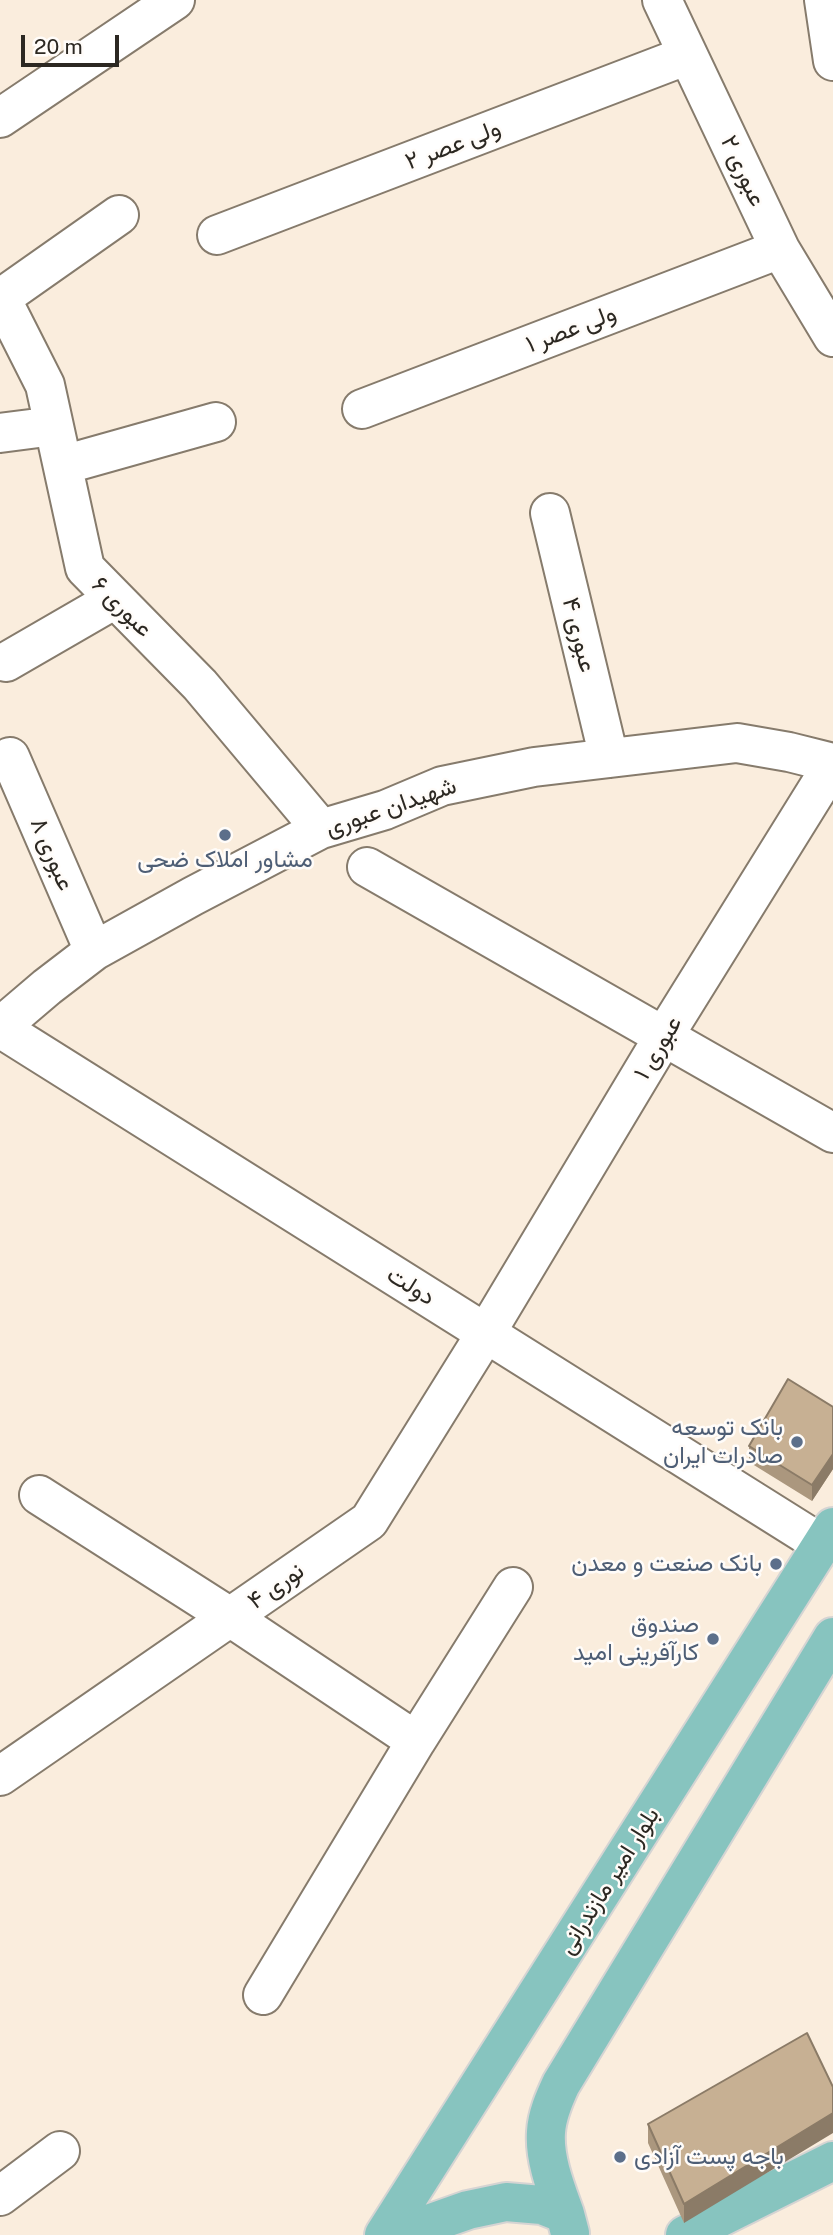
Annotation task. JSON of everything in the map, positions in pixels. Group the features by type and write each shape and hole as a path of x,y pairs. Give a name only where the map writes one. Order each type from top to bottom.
{"main road":[{"name":"بلوار امیر مازندرانی","path":"384,2235 828,1536"},
{"path":"568,2225 552,2174 546,2133 551,2107 561,2084 833,1637"},
{"path":"685,2235 833,2161"},
{"path":"410,2235 420,2227 468,2210 506,2202 542,2205 568,2225"}],"street":[{"path":"0,118 175,0"},
{"name":"عبوری ۲","path":"662,0 780,249 833,337"},
{"path":"824,0 833,61"},
{"name":"ولی عصر ۲","path":"217,235 688,55"},
{"path":"0,297 119,215"},
{"name":"ولی عصر ۱","path":"362,409 780,249"},
{"name":"عبوری ۶","path":"0,297 45,385 85,568 200,685 321,829"},
{"path":"63,465 216,422"},
{"path":"0,433 54,426"},
{"name":"عبوری ۴","path":"550,513 609,758"},
{"path":"6,662 114,599"},
{"name":"شهیدان عبوری","path":"0,1028 94,951 193,896 321,829 385,810 442,786 534,767 737,743 789,752 833,764"},
{"name":"عبوری ۸","path":"10,757 94,951"},
{"name":"عبوری ۱","path":"486,1333 664,1036 833,764"},
{"path":"367,867 833,1133"},
{"name":"دولت","path":"0,1028 486,1333 828,1536"},
{"name":"نوری ۴","path":"0,1776 369,1521 486,1333"},
{"path":"39,1495 230,1617 416,1741"},
{"path":"263,1994 513,1587"},
{"path":"0,2196 60,2151"}],"building":[{"name":"بانک توسعه صادرات ایران","path":"788,1379 833,1407 833,1454 812,1485 749,1446"},
{"path":"807,2033 833,2087 833,2113 684,2204 648,2124"}],"place":[{"name":"مشاور املاک ضحی","path":"225,835"},
{"name":"بانک توسعه صادرات ایران","path":"797,1442"},
{"name":"بانک صنعت و معدن","path":"776,1564"},
{"name":"صندوق کارآفرینی امید","path":"713,1639"},
{"name":"باجه پست آزادی","path":"620,2157"}]}
